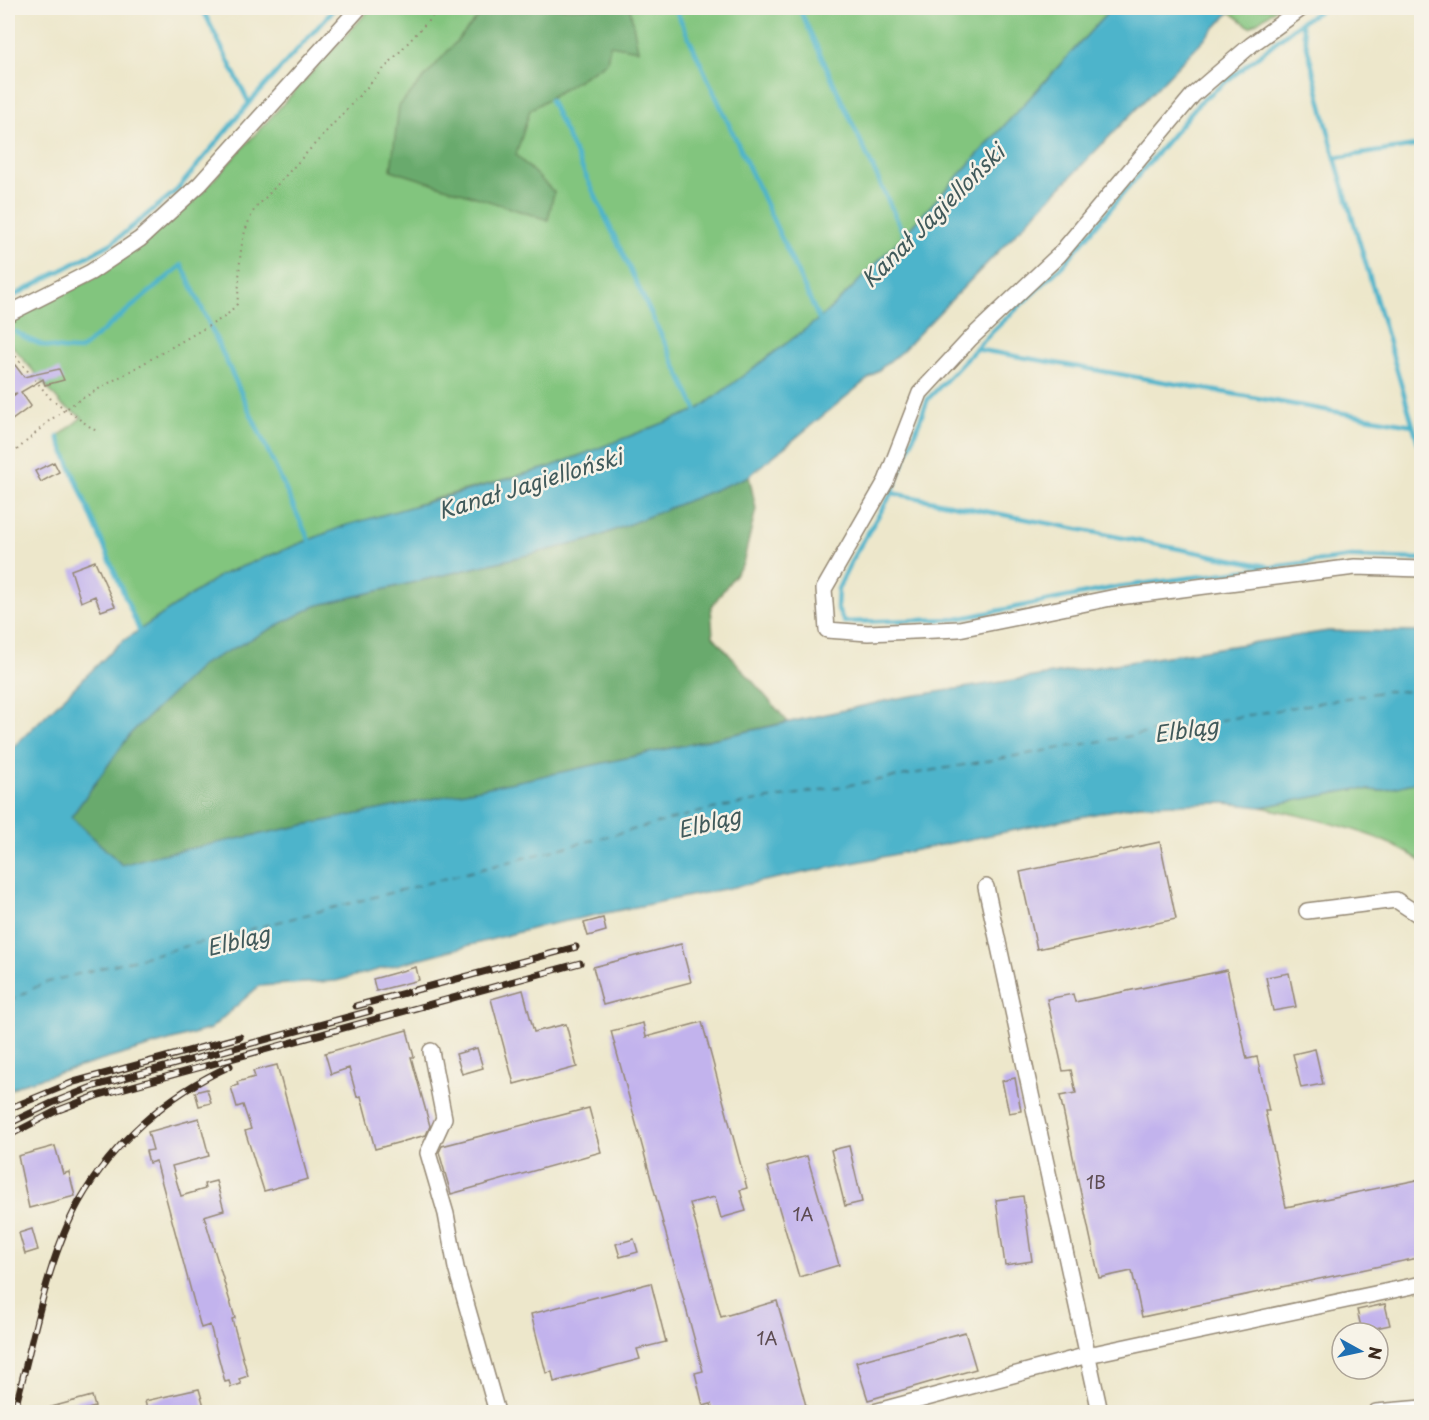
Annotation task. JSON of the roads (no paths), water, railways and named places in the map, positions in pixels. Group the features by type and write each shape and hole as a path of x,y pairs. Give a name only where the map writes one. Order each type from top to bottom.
{"street":[{"path":"8,314 91,272 140,239 200,184 359,8"},
{"path":"1302,8 1251,45 1192,95 1059,255 971,338 920,393 886,481 824,589 827,630 868,633 959,629 1134,595 1355,567 1422,569"},
{"path":"986,887 1100,1413"},
{"path":"1307,911 1396,900 1422,917"},
{"path":"431,1051 444,1118 428,1153 446,1214 456,1268 497,1413"},
{"path":"874,1413 1088,1355 1422,1284"},
{"path":"1376,1413 1422,1408"}],"water":[{"path":"1112,8 1234,8 902,351 749,476 590,540 315,606 203,664 131,733 71,817 122,865 154,856 567,771 899,698 1328,631 1421,632 1421,781 1381,791 1357,789 1261,807 1225,803 1139,805 542,926 336,981 259,986 210,1029 21,1084 8,1091 8,752 120,643 221,575 344,526 550,467 697,410 819,319 845,295 904,235"}],"waterway":[{"path":"202,8 249,103"},
{"path":"8,299 112,243 177,190 249,103 335,8"},
{"path":"675,8 819,319"},
{"name":"Kanał Jagielloński","path":"799,8 904,235"},
{"path":"1324,8 1301,22 1335,158"},
{"path":"1301,22 1199,103 1064,264 994,330 928,399 892,493 854,556 838,589 837,608 844,622 957,619 1117,587 1352,557 1422,559"},
{"path":"550,100 697,411"},
{"path":"1422,145 1335,158 1422,456"},
{"path":"16,332 47,346 80,350 182,265 309,540"},
{"path":"975,349 1412,425"},
{"path":"58,437 139,630"},
{"path":"892,493 1267,566"}],"railway":[{"path":"356,1006 576,947"},
{"path":"8,1136 56,1111 96,1096 580,963"},
{"path":"8,1124 95,1086 370,1011"},
{"path":"8,1109 74,1082 240,1037"},
{"path":"14,1412 57,1251 79,1202 108,1159 144,1122 185,1091 230,1066"}],"water label":[{"name":"Elbląg","path":"1186,730"},
{"name":"Elbląg","path":"709,823"},
{"name":"Elbląg","path":"238,941"}]}
